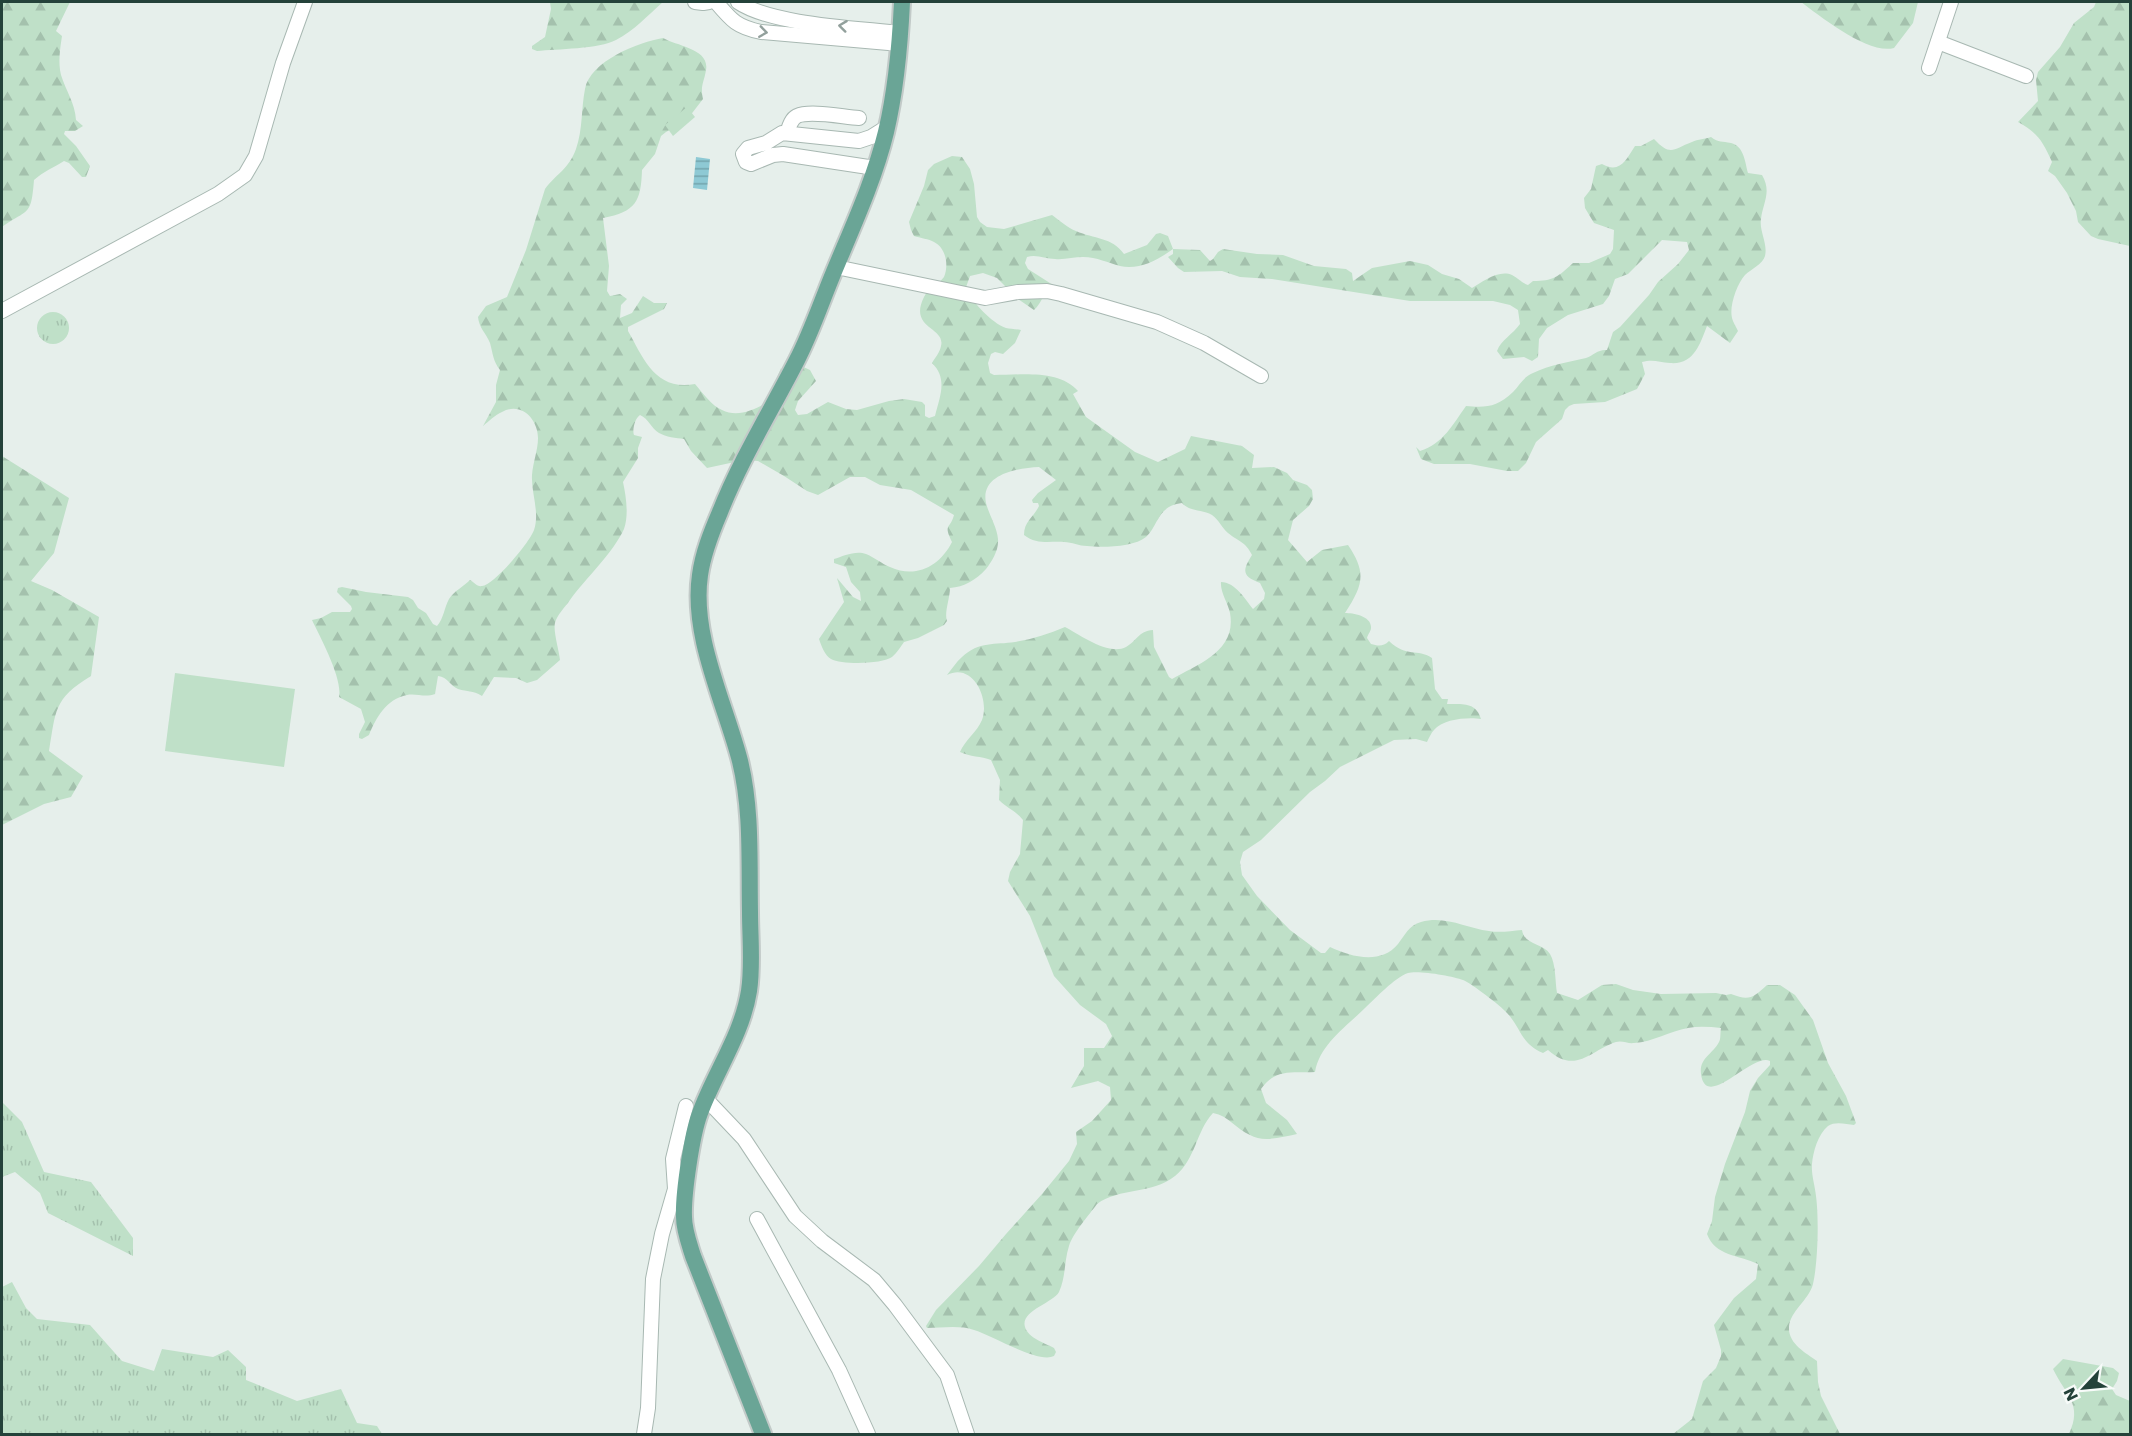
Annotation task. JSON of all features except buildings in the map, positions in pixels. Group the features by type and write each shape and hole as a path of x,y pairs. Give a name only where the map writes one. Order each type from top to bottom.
{"main road":[{"path":"763,1434 693,1256 684,1216 699,1115 731,1047 744,1012 749,990 749,825 740,761 704,639 699,607 700,573 709,539 727,496 757,432 799,357 875,168 887,127 900,38 902,2"}],"street":[{"path":"2,311 218,194 245,175 256,156 283,63 305,2"},
{"path":"695,2 710,2"},
{"path":"717,2 734,23 745,29 761,33 900,38"},
{"path":"738,2 755,12 900,38"},
{"path":"1929,68 1951,2"},
{"path":"1938,42 2026,76"},
{"path":"787,133 791,122 797,116 808,114 859,118"},
{"path":"875,168 783,154 773,155 754,164 745,161 743,154 748,148 766,143 779,133 859,141 887,127"},
{"path":"836,267 985,298 1018,292 1047,291 1061,294 1157,322 1204,343 1261,376"},
{"path":"706,1099 744,1139 795,1216 822,1241 874,1280 896,1305 947,1375 967,1434"},
{"path":"644,1434 648,1408 653,1279 662,1234 675,1189 673,1159 687,1106"},
{"path":"757,1219 839,1370 868,1434"}],"green space":[{"path":"2,2 70,2 56,31 62,36 60,70 76,120 83,126 75,131 65,131 64,134 90,166 86,177 82,177 69,163 64,161 41,174 34,180 30,206 23,214 2,227"},
{"path":"550,2 663,2 629,32 609,43 537,51 532,49 532,46 545,37 551,9"},
{"path":"1801,2 1918,2 1913,23 1894,48 1884,49 1872,46 1846,33"},
{"path":"2096,2 2130,2 2130,246 2091,236 2078,222 2076,211 2067,193 2055,176 2048,171 2052,162 2043,143 2018,122 2038,101 2036,80 2038,72 2060,47 2074,23 2094,7"},
{"path":"663,38 691,49 703,57 706,70 702,87 703,99 686,121 661,136 655,154 642,170 638,197 630,208 603,218 609,266 607,291 610,296 620,294 627,299 621,305 620,318 632,313 643,296 654,303 667,303 664,309 628,327 628,331 646,362 660,378 681,385 695,384 711,402 722,410 742,413 775,398 776,380 781,368 782,379 799,365 810,370 816,381 798,401 795,410 798,415 807,414 828,402 846,409 857,410 904,399 922,402 925,405 925,416 929,418 935,416 941,382 940,375 932,363 940,350 941,340 924,322 920,308 926,294 944,277 946,262 944,253 938,245 930,240 914,236 909,222 928,170 934,164 952,156 962,157 970,169 977,217 987,227 1004,229 1052,215 1073,230 1114,244 1124,254 1147,245 1156,234 1168,236 1173,249 1155,260 1135,267 1120,266 1088,257 1051,259 1027,257 1025,263 1028,269 1053,285 1034,310 1018,299 997,278 983,273 970,276 965,290 983,312 1006,328 1021,330 1015,343 1003,354 995,352 991,354 988,363 990,373 994,375 1039,375 1061,379 1078,391 1073,394 1086,417 1135,452 1158,462 1185,449 1191,436 1242,446 1254,455 1252,468 1274,467 1287,473 1293,480 1307,485 1312,490 1313,499 1309,506 1293,520 1288,540 1307,562 1322,550 1348,545 1358,564 1360,579 1356,594 1345,613 1357,615 1368,621 1371,628 1367,638 1371,644 1380,646 1389,641 1401,649 1432,658 1435,689 1442,699 1448,699 1447,704 1463,704 1476,709 1481,719 1469,718 1443,723 1433,731 1427,742 1416,739 1394,740 1340,767 1310,792 1261,840 1243,852 1240,862 1242,875 1257,896 1290,930 1321,953 1325,953 1330,947 1356,956 1383,955 1398,944 1413,925 1439,920 1493,932 1522,930 1526,939 1547,950 1550,954 1557,993 1578,1000 1602,985 1616,984 1633,990 1661,994 1716,993 1747,998 1767,985 1780,985 1795,995 1813,1020 1828,1063 1846,1096 1856,1123 1854,1125 1831,1124 1821,1134 1815,1149 1812,1168 1818,1216 1815,1275 1811,1290 1790,1321 1789,1327 1789,1333 1795,1343 1817,1361 1821,1396 1840,1434 1673,1434 1692,1419 1703,1381 1716,1368 1721,1356 1714,1325 1734,1298 1756,1279 1758,1264 1722,1251 1716,1247 1707,1234 1712,1221 1715,1197 1745,1112 1750,1091 1770,1065 1770,1061 1752,1065 1711,1087 1705,1084 1701,1069 1704,1060 1719,1042 1721,1028 1700,1027 1681,1029 1641,1042 1620,1041 1575,1061 1567,1060 1548,1050 1543,1053 1535,1049 1504,1010 1467,982 1427,973 1408,973 1385,989 1328,1044 1315,1072 1291,1072 1278,1075 1261,1089 1266,1103 1287,1120 1297,1134 1261,1139 1213,1113 1207,1120 1187,1162 1175,1176 1156,1186 1116,1195 1097,1204 1071,1241 1059,1292 1027,1316 1025,1321 1025,1327 1030,1334 1054,1348 1056,1352 1054,1356 1037,1356 1026,1353 969,1328 927,1328 936,1310 979,1266 1069,1161 1077,1144 1076,1132 1092,1121 1111,1100 1110,1087 1098,1081 1071,1088 1084,1066 1084,1048 1104,1048 1112,1036 1106,1024 1080,1005 1054,976 1030,916 1008,881 1010,872 1020,854 1023,820 999,800 1000,780 991,760 960,752 982,720 984,702 972,678 956,672 947,675 960,659 975,648 1028,639 1065,627 1111,649 1126,647 1141,634 1153,630 1154,647 1172,679 1204,662 1222,647 1231,626 1230,613 1221,582 1235,588 1253,609 1264,599 1265,593 1260,583 1247,575 1246,565 1252,555 1249,550 1208,513 1189,508 1182,503 1174,505 1163,512 1146,537 1126,545 1093,547 1067,542 1038,541 1024,535 1027,523 1039,506 1032,500 1056,480 1039,467 1002,474 989,485 986,493 986,503 998,543 993,559 986,569 970,582 950,588 947,621 944,625 904,642 892,657 887,659 862,663 836,661 827,655 819,639 844,602 837,578 853,597 861,601 860,592 851,582 846,567 834,563 834,559 862,553 887,566 909,572 918,571 934,564 947,550 952,542 948,527 954,515 911,490 880,485 865,477 850,477 818,495 807,491 758,461 744,460 707,468 691,451 684,439 659,433 640,415 635,421 633,430 634,435 642,437 638,448 638,458 623,482 627,512 626,524 613,547 556,620 555,631 560,660 537,680 527,683 516,678 494,677 482,696 458,689 438,676 435,694 407,695 393,701 379,716 369,735 362,739 359,738 365,722 361,709 339,697 338,680 312,620 332,612 350,612 351,606 337,592 338,588 342,587 408,597 437,626 453,594 470,580 480,586 495,579 531,536 536,523 532,475 538,443 537,431 532,419 522,410 516,409 499,413 483,426 496,402 496,385 500,370 478,317 486,306 507,297 526,250 545,189 573,156 580,134 585,89 589,79 596,70 617,54"},
{"path":"687,107 695,117 673,136 665,125"},
{"path":"1711,137 1718,141 1731,143 1739,147 1748,173 1762,175 1766,187 1761,224 1765,256 1745,275 1737,289 1731,313 1738,331 1730,343 1707,326 1695,352 1685,361 1678,363 1642,362 1645,374 1637,389 1605,402 1569,406 1562,419 1536,442 1526,463 1518,471 1470,464 1434,464 1421,459 1416,447 1420,451 1435,444 1447,433 1466,406 1480,407 1496,404 1533,373 1607,350 1613,332 1689,250 1687,242 1662,240 1628,274 1615,279 1609,296 1603,304 1568,315 1547,328 1539,339 1538,357 1532,361 1524,357 1503,359 1497,351 1520,324 1518,310 1510,305 1493,301 1410,301 1272,279 1240,277 1222,271 1184,272 1168,257 1173,254 1173,249 1200,250 1210,261 1223,249 1283,255 1314,266 1346,269 1352,273 1353,281 1372,268 1410,261 1428,265 1442,274 1459,279 1472,288 1491,277 1502,274 1512,275 1528,285 1533,281 1555,277 1573,263 1589,263 1610,254 1613,249 1614,230 1594,223 1585,208 1584,198 1591,189 1596,166 1602,164 1613,167 1622,164 1635,146 1641,146 1654,139 1664,148 1672,150"},
{"path":"53,312 64,317 69,328 64,339 53,344 42,339 37,328 42,317"},
{"path":"2,456 69,498 54,553 31,581 52,590 99,617 91,676 69,692 58,707 49,751 83,776 71,797 44,804 2,825"},
{"path":"175,673 295,689 284,767 165,751"},
{"path":"2,1102 22,1122 44,1172 91,1182 133,1238 133,1256 48,1213 40,1193 15,1172 2,1177"},
{"path":"12,1282 26,1308 37,1319 90,1325 122,1361 154,1371 162,1349 213,1357 228,1350 246,1367 246,1380 297,1401 341,1389 357,1423 377,1426 382,1434 2,1434 2,1287"},
{"path":"2063,1359 2113,1368 2119,1373 2112,1389 2116,1395 2130,1401 2130,1434 2069,1434 2073,1424 2074,1407 2053,1369"}],"water":[{"path":"696,157 710,159 707,190 693,188"}]}
